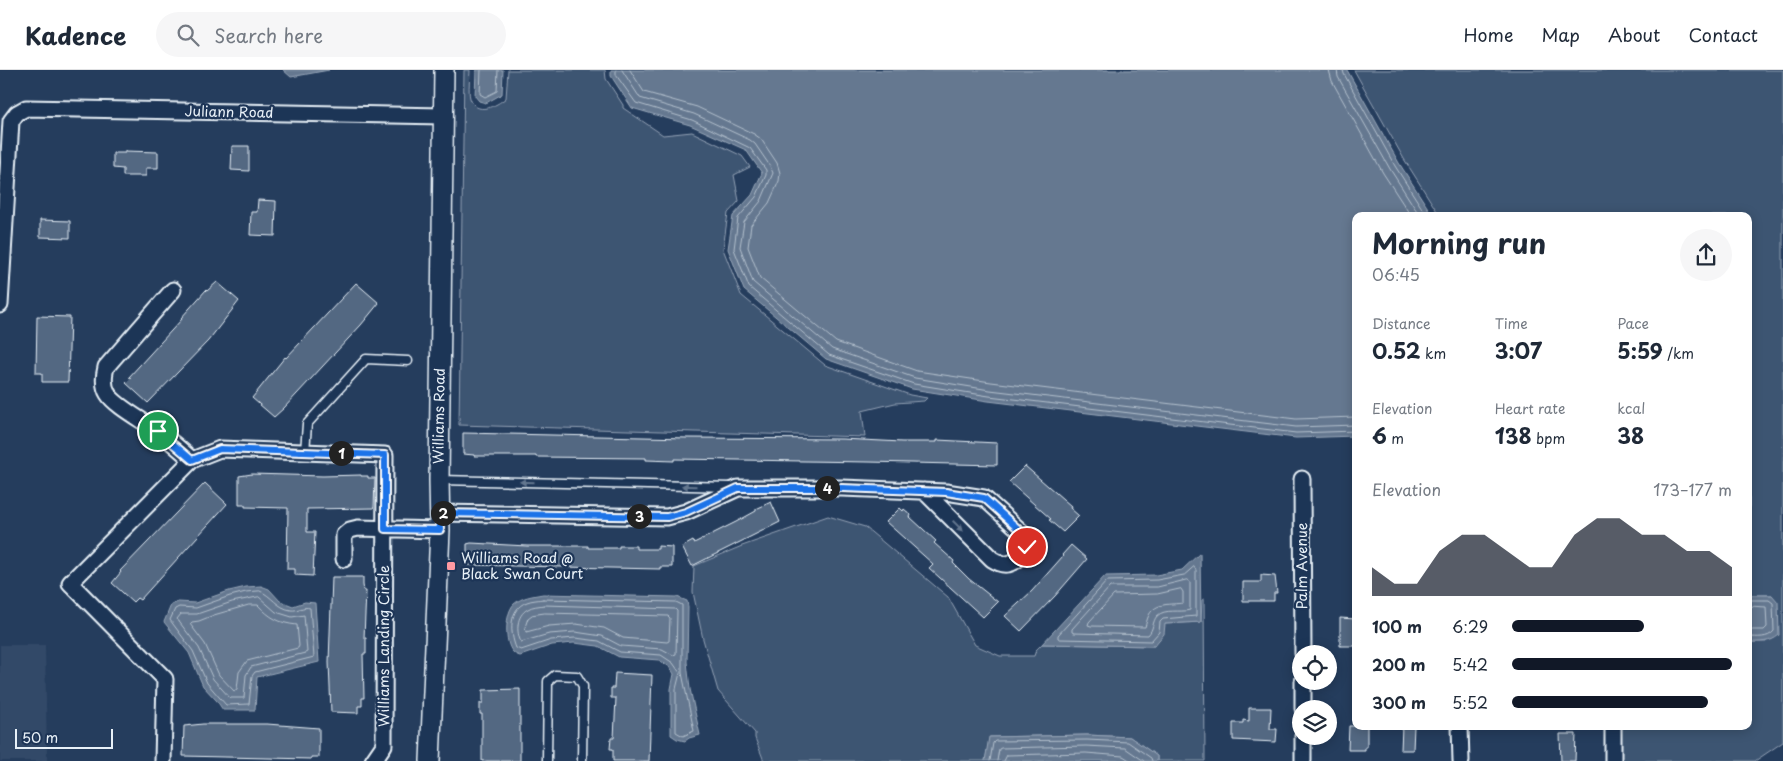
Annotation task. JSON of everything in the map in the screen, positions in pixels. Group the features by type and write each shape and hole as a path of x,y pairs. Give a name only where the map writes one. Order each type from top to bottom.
{"street":[{"name":"Williams Road","path":"430,761 440,522 444,70"},
{"name":"Juliann Road","path":"0,305 11,121 17,113 26,108 443,116"},
{"path":"173,290 106,367 104,376 108,394 118,404 158,431 192,460"},
{"name":"Williams Landing Circle","path":"163,761 165,679 70,583 192,460 220,449 385,455 384,745 373,761"},
{"name":"Palm Avenue","path":"1302,479 1303,645"},
{"path":"344,559 344,534 358,528 385,529 440,522 667,517 686,512 738,488 842,488 946,492 984,498 1025,535 1028,541 1027,547 1016,560 1007,564 1000,564 992,559 924,492"},
{"path":"1460,730 1461,761"},
{"path":"1613,730 1613,761"},
{"path":"1303,745 1303,761"}],"lane":[{"path":"305,452 306,424 366,359 408,361"},
{"path":"439,480 738,488"},
{"path":"547,761 548,681 555,675 577,676 583,686 582,761"}],"shaded area":[{"path":"464,70 470,70 469,88 473,104 477,107 487,108 506,98 508,70 605,70 606,79 623,105 623,108 663,135 692,132 742,156 750,167 734,175 739,201 728,213 723,249 741,295 825,365 910,395 927,398 924,401 895,403 862,411 865,437 459,425"},
{"path":"1354,70 1783,70 1783,742 1755,761 1620,761 1619,730 1752,730 1752,642 1766,642 1772,595 1752,595 1752,212 1437,212 1404,159"},
{"path":"828,516 865,527 948,597 975,645 1000,656 1034,656 1036,650 1042,644 1154,646 1165,624 1201,622 1202,600 1204,599 1205,761 1157,761 1157,756 1130,737 1087,735 990,737 985,761 764,761 755,738 755,733 718,691 703,639 693,592 694,566 742,546"},
{"path":"0,645 45,645 47,761 0,761"}],"water":[{"path":"283,70 329,70 291,77"},
{"path":"476,70 503,70 502,94 486,103 479,101 475,96"},
{"path":"611,70 1347,70 1399,163 1430,212 1352,212 1352,436 1296,438 988,401 912,389 826,359 744,290 728,249 733,216 752,195 762,173 746,150 690,125 632,108 611,76"},
{"path":"1200,553 1201,622 1165,624 1164,634 1154,646 1042,644 1105,576 1156,575 1182,570"},
{"path":"261,586 269,589 280,601 293,606 305,602 315,603 319,662 257,677 255,710 223,710 203,686 189,653 164,622 171,605 178,602 195,603 229,591"},
{"path":"543,594 677,597 687,601 687,662 690,689 700,735 685,741 671,735 671,689 674,674 670,667 659,660 619,657 598,646 574,643 552,645 520,656 514,653 510,648 507,635 507,621 511,608 520,600"},
{"path":"1752,595 1772,595 1778,602 1779,635 1765,642 1752,642"},
{"path":"1087,735 1130,737 1157,756 1157,761 985,761 989,737"}],"building":[{"path":"232,146 249,146 249,171 231,170"},
{"path":"125,151 158,152 158,168 146,168 146,176 123,176 123,169 113,168 113,153 125,153"},
{"path":"258,200 276,201 275,236 250,235 251,212 257,212"},
{"path":"40,220 70,221 70,238 40,237"},
{"path":"217,282 239,301 208,341 148,403 126,383 131,378 129,377 206,290"},
{"path":"356,283 379,303 361,325 274,417 252,398 285,357"},
{"path":"37,316 70,317 68,382 42,382 42,373 36,373"},
{"path":"463,433 842,439 902,442 937,442 937,440 997,443 997,465 674,459 674,461 646,460 646,458 474,456 463,454"},
{"path":"1025,466 1071,506 1070,508 1079,516 1063,532 1009,482"},
{"path":"252,474 368,476 368,478 375,478 374,508 307,509 307,532 315,532 313,576 295,575 295,569 287,569 288,508 245,507 245,505 239,505 239,476"},
{"path":"205,483 227,504 140,600 137,598 133,602 112,583 120,571"},
{"path":"771,502 780,522 692,566 682,547 736,522"},
{"path":"900,508 911,515 910,517 936,541 934,543 954,561 953,563 969,579 998,602 983,617 929,568 933,564 886,522"},
{"path":"467,544 527,546 588,546 588,548 636,546 636,549 658,549 658,546 672,547 672,567 660,567 660,569 467,565"},
{"path":"1071,545 1087,559 1021,631 1005,616 1032,591"},
{"path":"1261,575 1275,576 1277,593 1274,593 1274,601 1243,601 1243,582 1261,582"},
{"path":"332,577 363,577 364,591 366,591 364,638 366,638 366,654 363,654 364,698 362,698 362,706 358,706 358,713 331,712 329,662"},
{"path":"1340,618 1352,619 1352,646 1340,646"},
{"path":"615,673 652,675 649,761 613,761 613,749 610,749 611,738 614,738 616,698 611,698 611,688 614,688"},
{"path":"520,689 520,761 482,761 482,714 480,714 480,703 483,703 483,690"},
{"path":"1249,708 1271,708 1270,729 1277,729 1276,742 1233,740 1233,723 1243,723 1243,720 1249,721"},
{"path":"203,724 267,724 319,728 319,757 311,757 311,759 183,756 184,726"},
{"path":"1349,726 1352,726 1352,730 1367,730 1367,747 1365,747 1365,750 1348,750"},
{"path":"1402,730 1414,730 1413,750 1401,750"},
{"path":"1560,734 1576,734 1575,761 1561,761"}],"place":[{"name":"Williams Road @ Black Swan Court","path":"451,566"}],"route":[{"path":"158,431 192,460 220,449 385,455 385,529 440,530 439,513 667,517 686,512 738,488 842,488 976,495 990,502 1025,535 1028,541 1027,547"}]}
